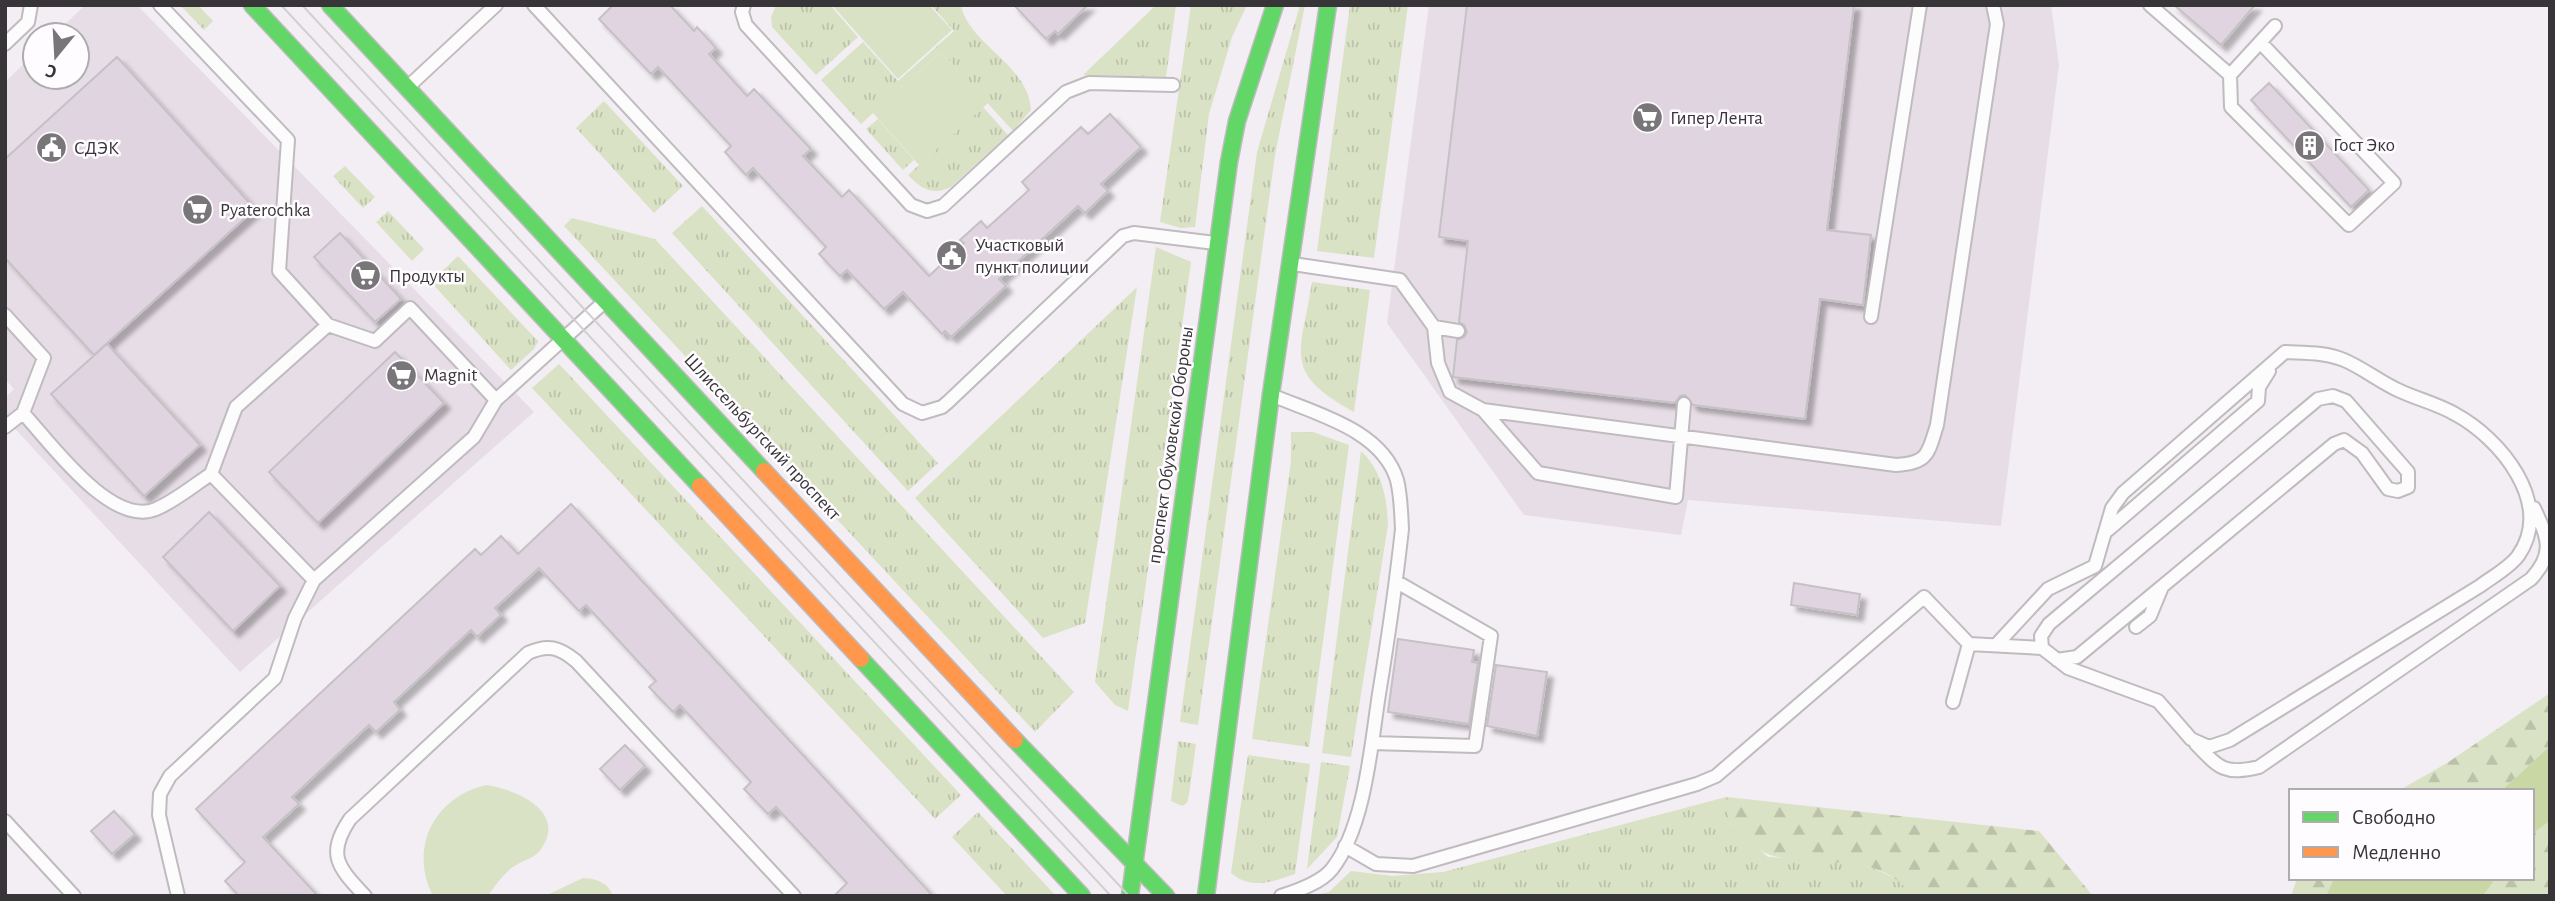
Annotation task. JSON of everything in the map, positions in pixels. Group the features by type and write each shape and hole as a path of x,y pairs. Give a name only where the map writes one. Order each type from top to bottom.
{"main road":[{"path":"252,5 1082,896"},
{"name":"Шлиссельбургский проспект","path":"330,5 1166,896"},
{"name":"проспект Обуховской Обороны","path":"1130,896 1237,121 1275,5"},
{"path":"1206,896 1271,394 1328,5"}],"lane":[{"path":"5,44 28,22 31,5"},
{"path":"160,5 288,140 279,271 328,325 375,341 410,308 496,400"},
{"path":"407,88 496,5"},
{"path":"534,5 903,404 922,412 948,402 1123,236 1134,233 1219,244"},
{"path":"744,5 742,12 746,25 911,205 927,211 943,206 1066,92 1089,83 1173,85"},
{"path":"1871,317 1920,5"},
{"path":"1483,410 1896,465 1916,464 1927,456 1937,425 1995,38 1997,24 1993,5"},
{"path":"2150,5 2230,75"},
{"path":"2260,42 2394,183 2349,225 2231,107 2230,75 2260,42 2275,26"},
{"path":"1290,263 1400,279 1434,327 1438,363 1450,392 1483,410 1538,473 1676,497 1684,404"},
{"path":"179,895 159,815 160,794 170,776 275,678 295,618 314,580 474,437 496,400 606,300"},
{"path":"5,315 44,358 23,413 5,427"},
{"path":"23,413 99,494 117,507 136,511 155,510 211,474 236,407 328,325"},
{"path":"1434,327 1458,331"},
{"path":"1345,846 1376,864 1413,866 1697,784 1716,776 1924,597 1969,644 2042,648 2068,668 2158,701 2220,769 2240,772 2259,767 2531,579 2545,565 2549,541 2512,464 2487,435 2454,413 2395,389 2344,360 2320,353 2285,352 2123,493 2112,508 2108,530 2095,566 2048,589 1997,644"},
{"path":"2108,530 2258,401 2259,387 2275,361"},
{"path":"1271,394 1359,433 1387,458 1400,496 1402,529 1397,582 1358,811 1345,846 1331,870 1300,890 1280,896"},
{"path":"2042,648 2041,636 2049,624 2318,399 2333,396 2346,401 2408,472 2408,487 2398,491 2388,489 2362,453 2344,440 2334,444 2077,657 2057,660"},
{"path":"211,474 314,580"},
{"path":"2192,739 2209,747 2230,740 2480,586 2518,557 2530,534 2534,508"},
{"path":"2132,555 2126,552 2138,541"},
{"path":"1371,743 1475,746 1491,636 1397,582"},
{"path":"2136,627 2150,616 2162,586"},
{"path":"1953,702 1969,644"},
{"path":"365,896 343,872 336,856 338,836 350,819 528,653 542,647 560,649 576,661 794,896"},
{"path":"5,821 74,896"}],"shaded area":[{"path":"85,5 137,5 534,412 240,672 5,418 5,398 14,389 5,379 5,82 21,67 21,91 91,91 91,21 68,21"},
{"path":"1429,5 2051,5 2059,65 2001,526 1688,500 1681,535 1524,515 1387,323"},
{"path":"2550,746 2550,821 2534,833 2534,789 2503,789"},
{"path":"2333,880 2495,880 2483,896 2326,896"}],"green space":[{"path":"180,5 198,5 213,21 204,30"},
{"path":"776,5 830,5 858,37 816,75 772,27 771,17"},
{"path":"832,5 929,5 952,30 898,79"},
{"path":"931,5 961,5 975,32 1020,80 1028,94 1031,110 1013,131 941,52 861,124 821,80 863,42 898,81 954,31"},
{"path":"1156,5 1176,5 1166,77 1083,75"},
{"path":"1191,5 1247,5 1232,37 1209,114 1195,227 1181,228 1160,222"},
{"path":"1300,5 1305,5 1275,155 1198,725 1180,722 1257,152"},
{"path":"1350,5 1408,5 1374,258 1317,251"},
{"path":"941,52 988,103 919,165 873,113"},
{"path":"604,101 683,186 654,213 576,128"},
{"path":"983,107 1008,135 951,187 939,191 928,190 908,175"},
{"path":"878,119 914,160 903,170 866,129"},
{"path":"345,166 375,197 363,208 333,176"},
{"path":"702,206 938,463 908,491 672,233"},
{"path":"388,211 424,249 412,261 376,222"},
{"path":"572,218 655,239 1074,692 1035,732 564,226"},
{"path":"1156,247 1191,262 1128,711 1115,705 1095,682"},
{"path":"458,256 538,341 534,349 511,370 431,282"},
{"path":"1312,282 1370,290 1354,412 1315,385 1306,372 1301,344"},
{"path":"1137,287 1085,623 1043,638 915,498"},
{"path":"559,364 961,795 935,819 532,388"},
{"path":"1291,432 1313,432 1349,445 1309,747 1252,739 1291,461"},
{"path":"1361,451 1379,476 1388,525 1351,757 1322,753"},
{"path":"2550,693 2550,746 2503,789 2402,789 2447,763"},
{"path":"1178,741 1196,744 1189,795 1187,803 1182,806 1171,801"},
{"path":"1248,755 1310,764 1295,874 1262,883 1246,881 1231,873"},
{"path":"1321,762 1350,766 1337,837 1307,869"},
{"path":"486,785 511,791 534,804 543,813 548,824 548,836 539,852 509,870 488,896 433,896 426,878 424,860 425,843 431,827 440,812 453,801 468,791"},
{"path":"1726,797 1730,825 1768,857 1855,862 1903,883 1913,896 1308,896 1329,892 1351,871 1392,876 1443,872"},
{"path":"1726,797 2039,831 2093,896 1913,896 1894,878 1873,868 1780,858 1759,850 1731,826"},
{"path":"978,812 1056,896 1007,896 952,837"},
{"path":"2550,821 2550,896 2483,896 2495,880 2534,880 2534,833"},
{"path":"583,878 601,882 613,896 545,896"},
{"path":"2296,880 2333,880 2326,896 2291,896"}],"building":[{"path":"613,5 670,5 694,31 697,27 716,48 709,54 747,96 754,89 811,149 803,156 842,197 849,190 929,276 964,243 960,240 981,221 987,228 1029,190 1022,182 1081,127 1088,134 1110,114 1141,147 1101,184 1108,191 1085,213 1078,206 999,279 1006,286 951,337 945,331 942,334 903,292 884,309 847,270 840,276 819,254 826,247 753,168 746,175 725,152 731,146 658,67 651,74 599,19"},
{"path":"1014,5 1088,5 1058,34 1055,31 1046,39"},
{"name":"Гипер Лента","path":"1467,5 1854,5 1827,230 1871,235 1863,305 1820,299 1805,419 1693,405 1685,395 1680,396 1675,403 1453,377 1457,340 1467,332 1459,322 1468,241 1439,237"},
{"path":"2174,5 2255,5 2221,45"},
{"path":"117,57 255,209 94,355 5,258 5,159 80,91 91,91 91,81"},
{"name":"Гост Эко","path":"2269,83 2369,190 2351,207 2251,100"},
{"path":"340,233 401,299 375,322 314,257"},
{"path":"107,344 200,445 144,496 51,394"},
{"path":"395,352 444,403 318,523 269,472"},
{"path":"571,504 933,896 834,896 847,883 776,807 768,814 744,789 751,782 680,705 673,712 649,687 656,681 586,605 579,611 539,568 495,608 501,615 477,637 471,630 394,702 400,710 376,732 369,725 292,797 299,804 263,837 318,896 239,896 225,881 245,862 196,809 475,549 481,555 501,536 518,554"},
{"path":"209,512 280,586 233,631 163,557"},
{"path":"1794,583 1860,594 1857,615 1791,605"},
{"path":"1398,639 1474,650 1472,662 1478,663 1469,724 1388,712"},
{"path":"1496,665 1547,672 1537,736 1487,726"},
{"path":"625,745 645,766 620,790 600,769"},
{"path":"114,811 135,834 112,854 91,831"}],"tram line":[{"path":"281,5 1111,896"},
{"path":"302,5 1129,896"}],"traffic: fast":[{"path":"252,5 700,486"},
{"path":"330,5 764,471"},
{"path":"1130,896 1229,162 1237,121 1275,5"},
{"path":"1206,896 1271,394 1328,5"},
{"path":"861,659 1082,896"},
{"path":"1015,740 1166,896"}],"traffic: slow":[{"path":"764,471 1015,740"},
{"path":"700,486 861,659"}],"place":[{"name":"Гипер Лента","path":"1647,118"},
{"name":"Гост Эко","path":"2310,145"},
{"name":"СДЭК","path":"51,148"},
{"name":"Pyaterochka","path":"197,210"},
{"name":"Участковый пункт полиции","path":"952,256"},
{"name":"Продукты","path":"366,276"},
{"name":"Magnit","path":"401,375"}]}
